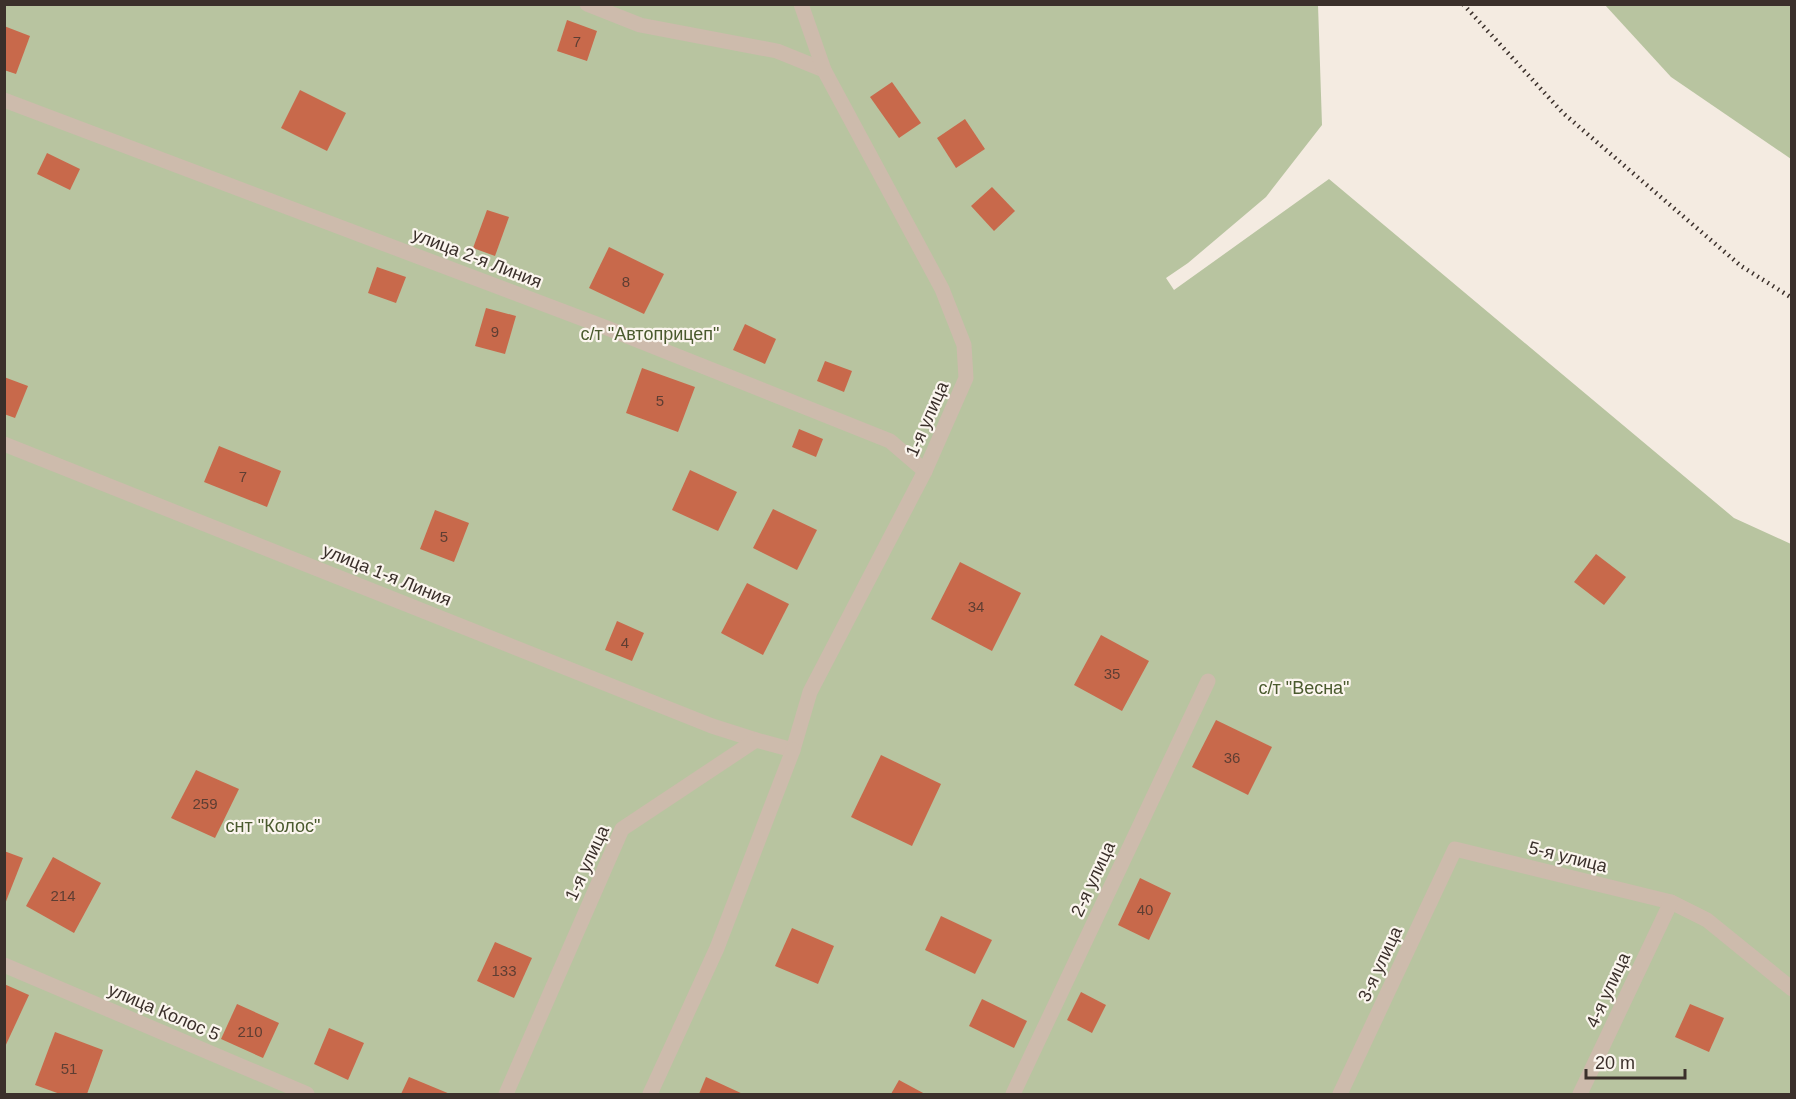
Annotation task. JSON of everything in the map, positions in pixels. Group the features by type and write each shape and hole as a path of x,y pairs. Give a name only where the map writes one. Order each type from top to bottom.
{"street":[{"path":"587,4 640,25 777,51 824,70"},
{"name":"1-я улица","path":"650,1095 717,948 793,750 810,692 925,471 966,378 964,345 942,289 824,70 801,4"},
{"name":"улица 2-я Линия","path":"4,100 607,328 890,441 925,471"},
{"name":"улица 1-я Линия","path":"4,444 712,726 756,740"},
{"name":"2-я улица","path":"1013,1095 1208,681"},
{"path":"756,740 793,750"},
{"name":"1-я улица","path":"506,1095 622,829 756,740"},
{"name":"5-я улица","path":"1455,849 1671,902 1707,920 1791,989"},
{"name":"3-я улица","path":"1340,1095 1455,849"},
{"name":"4-я улица","path":"1580,1095 1671,902"},
{"name":"улица Колос 5","path":"4,965 307,1095"}],"green space":[{"path":"5,5 1318,5 1322,125 1266,197 1188,263 1166,278 1174,290 1329,179 1734,518 1791,544 1791,1094 5,1094"},
{"path":"1605,5 1791,5 1791,159 1671,77"}],"building":[{"path":"567,20 597,31 587,61 557,51"},
{"path":"4,26 30,36 16,74 4,70"},
{"path":"892,82 921,123 899,138 870,97"},
{"path":"300,90 346,113 327,151 281,128"},
{"path":"965,119 985,149 956,168 937,138"},
{"path":"47,153 80,169 70,190 37,174"},
{"path":"992,187 1015,211 994,231 971,206"},
{"path":"487,210 509,217 495,256 473,248"},
{"path":"609,247 664,274 644,314 589,288"},
{"path":"377,267 406,277 396,303 368,293"},
{"path":"486,308 516,316 505,354 475,346"},
{"path":"745,324 776,339 765,364 733,350"},
{"path":"825,361 852,371 844,392 817,381"},
{"path":"642,368 695,387 678,432 626,413"},
{"path":"4,377 28,386 15,418 4,414"},
{"path":"799,429 823,439 816,457 792,447"},
{"path":"219,446 281,471 267,507 204,482"},
{"path":"690,470 737,492 718,531 672,510"},
{"path":"773,509 817,530 797,570 753,548"},
{"path":"435,510 469,523 454,562 420,549"},
{"path":"1596,554 1626,577 1604,605 1574,582"},
{"path":"960,562 1021,593 992,651 931,619"},
{"path":"747,583 789,604 763,655 721,633"},
{"path":"617,621 644,633 632,661 605,650"},
{"path":"1101,635 1149,661 1122,711 1074,685"},
{"path":"1216,720 1272,747 1248,795 1192,767"},
{"path":"881,755 941,784 912,846 851,817"},
{"path":"196,770 239,789 215,838 171,818"},
{"path":"4,851 23,858 5,904 4,904"},
{"path":"53,857 101,883 74,933 26,906"},
{"path":"1140,878 1171,893 1149,940 1118,925"},
{"path":"941,916 992,940 975,974 925,950"},
{"path":"792,928 834,946 818,984 775,966"},
{"path":"495,942 532,958 514,998 477,981"},
{"path":"4,984 29,995 4,1049"},
{"path":"1081,992 1106,1005 1092,1033 1067,1020"},
{"path":"982,999 1027,1021 1014,1048 969,1026"},
{"path":"237,1004 279,1023 263,1058 221,1039"},
{"path":"1690,1004 1724,1018 1709,1052 1675,1037"},
{"path":"329,1028 364,1043 348,1080 314,1064"},
{"path":"55,1032 103,1050 87,1094 60,1094 35,1085"},
{"path":"409,1077 450,1094 401,1094"},
{"path":"706,1077 743,1094 699,1094"},
{"path":"899,1080 925,1094 891,1094"}],"railway":[{"path":"1463,4 1563,113 1741,266 1792,298"}],"park label":[{"name":"с/т \"Автоприцеп\"","path":"650,334"},
{"name":"с/т \"Весна\"","path":"1304,688"},
{"name":"снт \"Колос\"","path":"273,826"}]}
